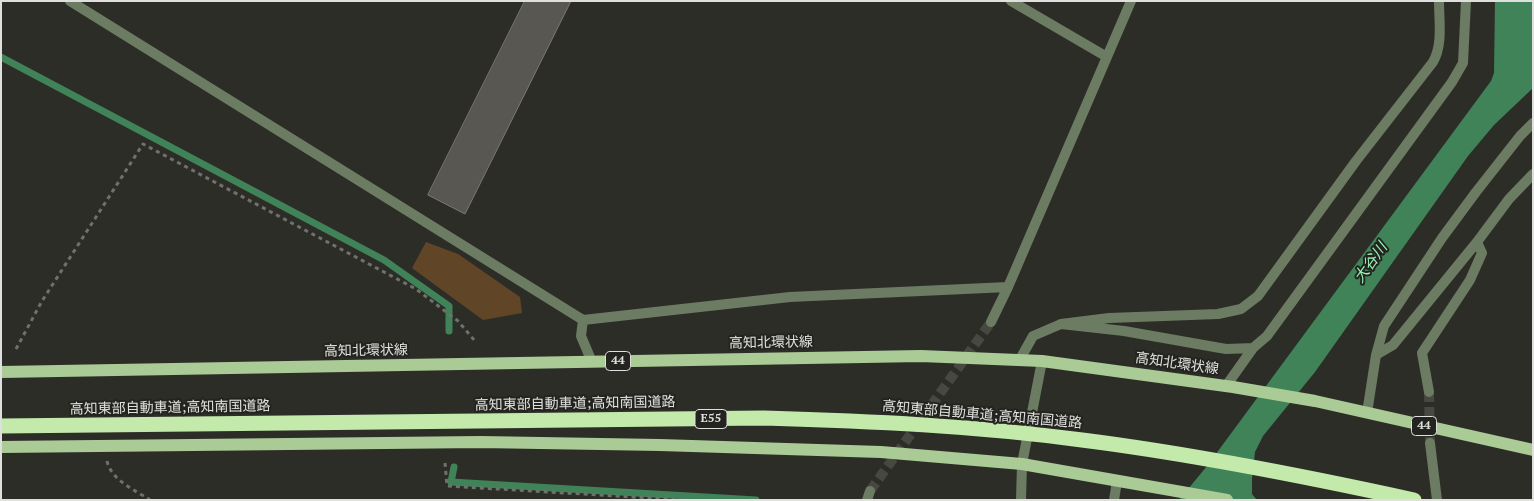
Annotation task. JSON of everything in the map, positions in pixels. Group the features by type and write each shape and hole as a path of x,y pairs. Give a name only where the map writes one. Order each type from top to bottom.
{"highway":[{"name":"高知東部自動車道;高知南国道路","path":"1,426 764,418 867,421 1081,440 1188,455 1299,475 1414,500"}],"main road":[{"name":"高知北環状線","path":"1,372 921,356 1042,361 1230,387 1315,401 1533,450"},
{"path":"1,447 481,442 881,452 1022,464 1227,500"}],"street":[{"path":"70,1 583,320 790,297 1008,287"},
{"path":"1011,1 1106,57"},
{"path":"991,322 1008,287 1130,1"},
{"path":"1019,361 1033,336 1062,324 1109,318 1218,314 1241,309 1258,296 1356,161 1433,62 1437,55 1438,46 1439,1"},
{"path":"1230,387 1253,348 1268,336 1452,82 1463,63 1466,1"},
{"path":"1367,413 1376,354 1384,326 1442,238 1514,143 1533,123"},
{"path":"1376,354 1392,345 1477,242 1509,199 1533,174"},
{"path":"1429,392 1422,354 1470,280 1482,253 1477,242"},
{"path":"583,320 581,336 592,362"},
{"path":"1062,324 1124,331 1226,349 1253,348"},
{"path":"1022,500 1022,464 1042,361"},
{"path":"1430,444 1438,500"},
{"path":"1114,500 1118,481"}],"path":[{"path":"16,349 42,301 144,144 416,288 458,321 475,341"},
{"path":"445,463 447,486 684,500"},
{"path":"108,466 114,476 150,500"}],"shaded area":[{"path":"426,242 458,254 520,297 522,313 483,320 412,268"}],"water":[{"name":"大谷川","path":"1495,1 1533,1 1533,88 1494,125 1468,156 1315,372 1263,436 1255,452 1252,479 1252,494 1257,500 1179,500 1207,466 1491,81 1494,73"}],"building":[{"path":"525,1 571,1 465,214 428,195"}],"waterway":[{"path":"1,57 384,260 449,306 449,331"},
{"path":"454,467 451,482 756,500"}],"tunnel":[{"path":"870,491 991,322"},
{"path":"1429,392 1430,443"}]}
